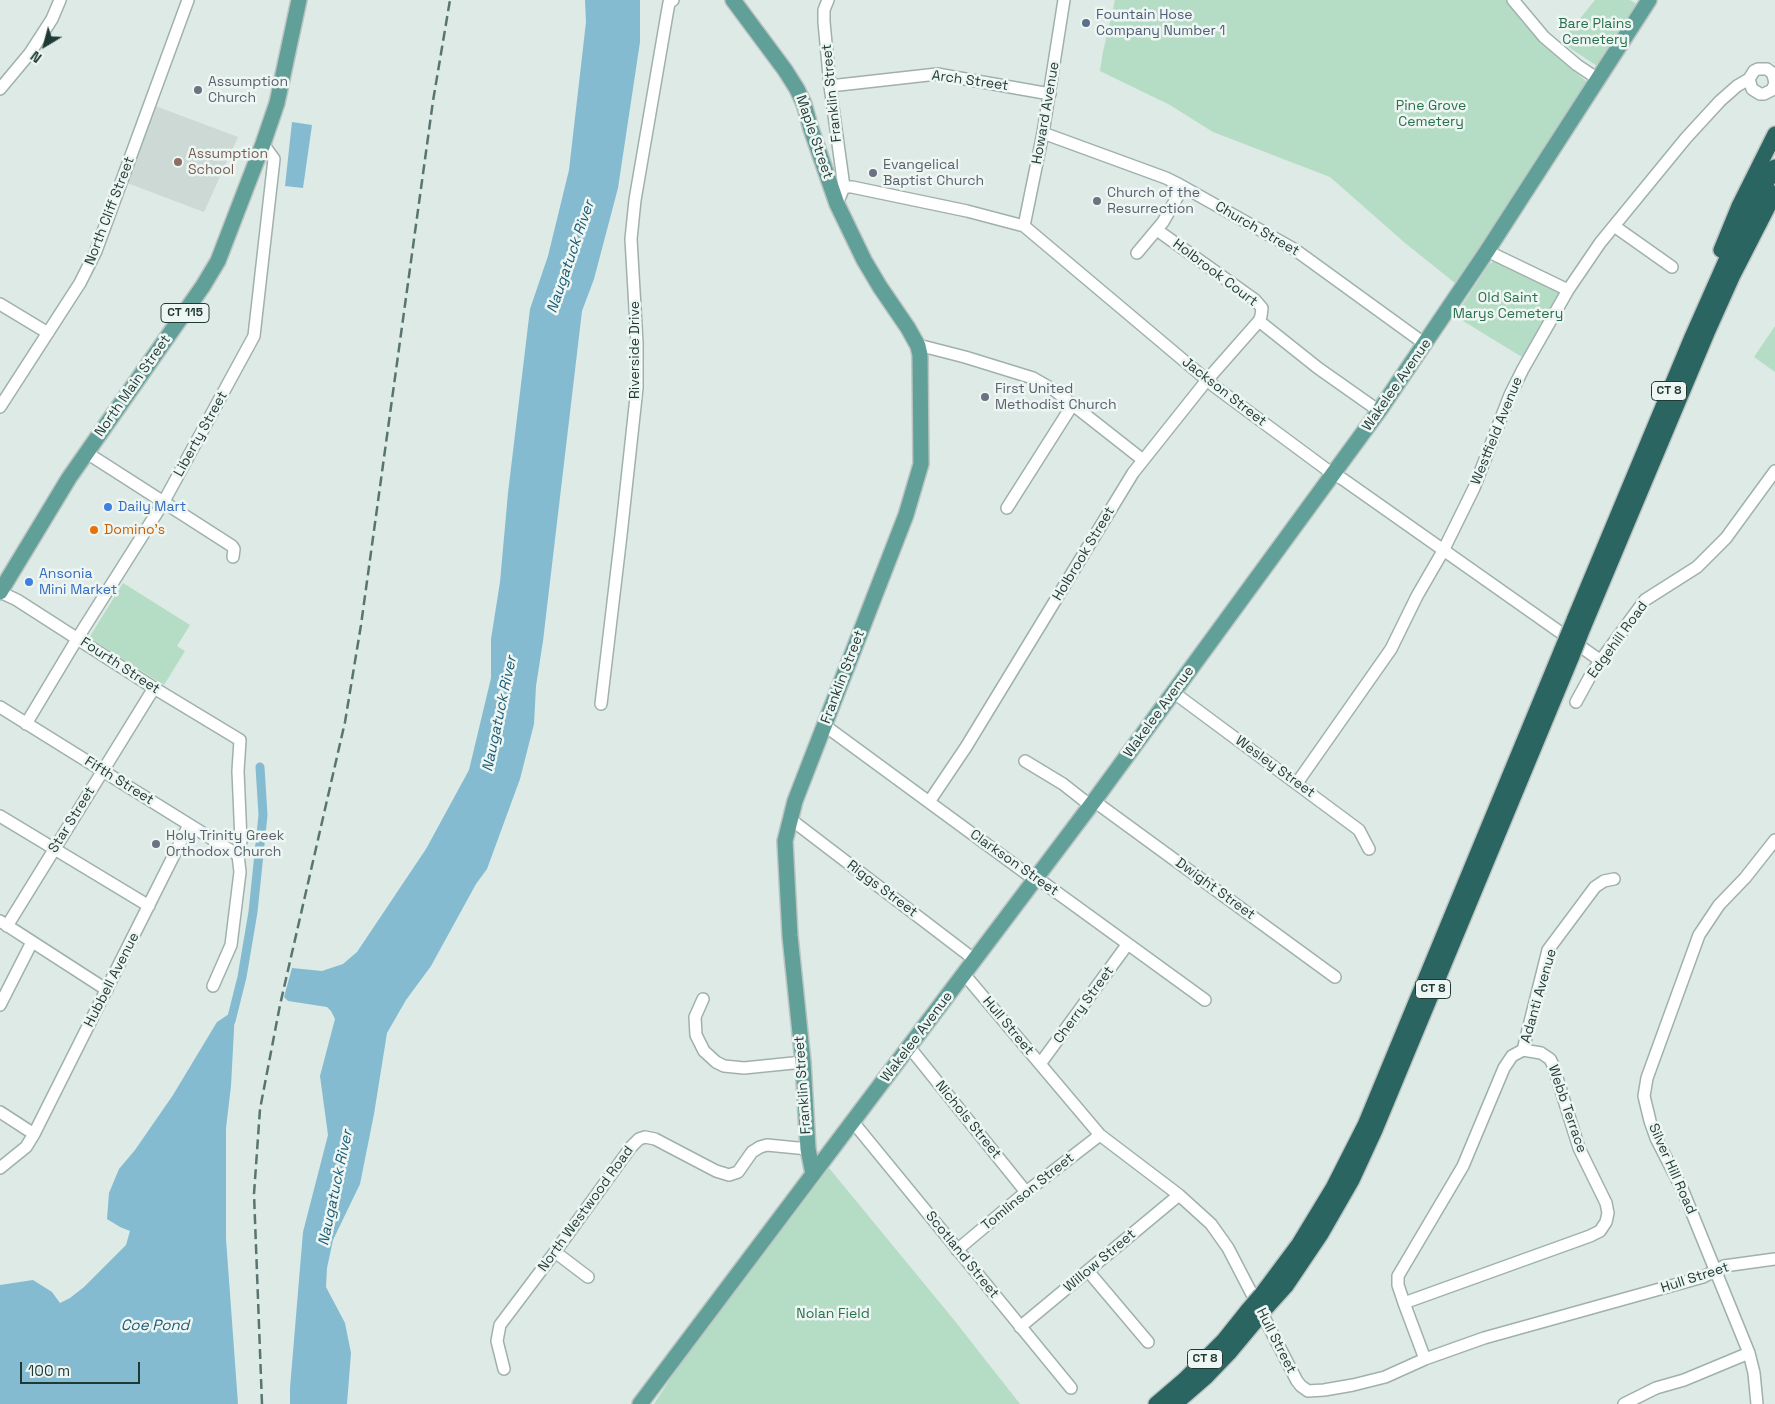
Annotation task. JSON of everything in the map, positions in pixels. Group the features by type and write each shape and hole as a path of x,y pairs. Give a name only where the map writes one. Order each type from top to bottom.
{"highway":[{"path":"1692,337 1708,282 1739,206 1775,134"},
{"name":"CT 8","path":"1175,1404 1224,1358 1264,1301 1286,1286 1321,1234 1352,1180 1375,1130 1579,624 1692,337 1732,249 1775,166"},
{"name":"CT 8","path":"1579,624 1733,275 1775,193"},
{"name":"CT 8","path":"1156,1404 1252,1316"}],"main road":[{"name":"North Main Street","path":"0,592 69,478 208,278 218,260 277,103 299,0"},
{"name":"Maple Street","path":"733,0 797,89 804,104 837,204"},
{"name":"Wakelee Avenue","path":"640,1404 1037,878 1334,474 1425,344 1649,0"},
{"name":"Franklin Street","path":"813,1174 808,1149 803,1062 791,945 785,841 789,818 906,516 921,464 920,355 918,346 864,260 837,204"}],"street":[{"path":"0,89 30,53 52,19 60,0"},
{"name":"North Cliff Street","path":"0,407 80,283 96,251 188,0"},
{"name":"Riverside Drive","path":"601,704 622,535 637,388 637,343 631,240 635,200 667,14 670,3 674,0"},
{"name":"Franklin Street","path":"828,0 824,16 830,86 844,187"},
{"name":"Howard Avenue","path":"1024,226 1050,94 1064,0"},
{"path":"1513,0 1544,37 1577,65 1598,79"},
{"name":"Arch Street","path":"830,86 937,74 1050,94"},
{"name":"Westfield Avenue","path":"1298,783 1382,664 1401,631 1417,596 1443,551 1474,488 1510,395 1568,290 1600,242 1705,116 1737,86 1748,79"},
{"name":"Church Street","path":"1043,133 1162,177 1183,187 1294,249 1425,344"},
{"name":"Liberty Street","path":"26,724 163,502 254,336 274,159 263,144"},
{"path":"837,204 844,187"},
{"name":"Jackson Street","path":"844,187 852,187 967,211 1024,226 1207,380 1334,474 1601,661"},
{"path":"1136,253 1157,230 1183,187"},
{"path":"1614,226 1672,267"},
{"name":"Holbrook Court","path":"1157,230 1255,300 1262,308 1259,320"},
{"path":"1486,251 1568,290"},
{"path":"0,304 48,333"},
{"path":"1259,320 1318,368 1379,411"},
{"name":"Holbrook Street","path":"929,802 966,746 1143,460 1207,380 1259,320"},
{"path":"918,346 1033,378 1073,404 1143,460"},
{"path":"1007,508 1073,404"},
{"path":"86,453 232,546 234,548 234,557"},
{"name":"Edgehill Road","path":"1576,702 1593,671 1645,600 1697,567 1726,538 1775,472"},
{"name":"Fourth Street","path":"0,592 17,600 154,688 240,740 238,771 241,841 238,855"},
{"name":"Star Street","path":"3,923 54,848 154,688"},
{"name":"Wesley Street","path":"1173,692 1359,830 1368,849"},
{"name":"Fifth Street","path":"0,707 238,855"},
{"name":"Clarkson Street","path":"824,725 1205,1000"},
{"name":"Dwight Street","path":"1025,761 1092,803 1335,977"},
{"path":"0,816 149,906"},
{"name":"Riggs Street","path":"789,818 975,960"},
{"name":"Hubbell Avenue","path":"0,1168 26,1147 34,1134 189,825"},
{"name":"Silver Hill Road","path":"1757,1404 1754,1373 1748,1354 1683,1191 1656,1138 1644,1096 1654,1056 1699,935 1719,905 1745,878 1775,840"},
{"path":"213,986 231,945 240,872 238,855"},
{"name":"Adanti Avenue","path":"1523,1050 1548,950 1595,887 1604,881 1614,879"},
{"path":"3,923 107,990"},
{"path":"0,1005 32,942"},
{"name":"Cherry Street","path":"1040,1064 1127,945"},
{"name":"Hull Street","path":"964,974 1100,1135 1203,1214 1228,1248 1297,1381 1304,1389 1314,1392 1385,1377 1425,1358 1498,1333 1703,1277 1724,1266 1775,1259"},
{"path":"703,1000 695,1017 696,1036 704,1051 716,1062 724,1066 744,1068 803,1062"},
{"name":"Nichols Street","path":"910,1048 1026,1192"},
{"path":"1425,1358 1398,1285 1397,1281 1400,1271 1463,1166 1504,1068 1512,1056 1523,1050"},
{"name":"Webb Terrace","path":"1404,1303 1590,1236 1600,1231 1606,1222 1608,1213 1606,1203 1579,1148 1553,1065 1550,1059 1541,1053 1523,1050"},
{"path":"0,1112 34,1134"},
{"name":"Scotland Street","path":"853,1122 1071,1388"},
{"name":"Tomlinson Street","path":"957,1250 1026,1192 1100,1135"},
{"name":"North Westwood Road","path":"504,1369 497,1341 500,1325 556,1252 631,1147 639,1139 645,1137 655,1138 716,1171 729,1174 738,1172 754,1150 763,1146 808,1149"},
{"name":"Willow Street","path":"1020,1327 1179,1195"},
{"path":"556,1252 588,1277"},
{"path":"1088,1272 1148,1342"},
{"path":"1624,1404 1656,1388 1684,1380 1748,1354"}],"shaded area":[{"name":"Assumption School","path":"150,104 238,137 204,212 122,181"}],"green space":[{"name":"Pine Grove Cemetery","path":"1115,0 1506,0 1522,22 1554,54 1587,82 1455,283 1405,243 1330,177 1213,132 1170,105 1100,71"},
{"name":"Bare Plains Cemetery","path":"1595,0 1630,0 1637,4 1597,66 1561,42"},
{"name":"Old Saint Marys Cemetery","path":"1495,261 1559,292 1522,357 1455,316 1489,264"},
{"path":"1775,326 1775,372 1754,357"},
{"path":"123,583 190,625 177,646 185,651 164,685 89,638"},
{"name":"Nolan Field","path":"829,1168 954,1320 1020,1404 654,1404 676,1370"}],"water":[{"name":"Naugatuck River","path":"585,0 640,0 640,42 618,188 594,279 582,311 536,686 534,724 520,779 487,869 476,884 431,966 406,1000 387,1033 360,1184 333,1240 327,1268 326,1287 345,1323 351,1353 347,1404 290,1404 303,1232 328,1135 320,1076 335,1019 327,1007 288,1001 284,997 292,968 322,971 343,964 357,952 426,849 469,770 491,678 491,639 500,582 508,493 530,309 548,256 569,170 586,22"},
{"path":"292,122 312,125 303,188 285,186"},
{"name":"Coe Pond","path":"235,1010 231,1086 226,1128 226,1239 238,1404 0,1404 0,1285 33,1280 52,1292 60,1303 84,1287 126,1245 130,1231 107,1219 109,1193 119,1169 135,1150 173,1095 217,1022"}],"waterway":[{"path":"231,1021 242,977 253,912 263,815 260,767"}],"railway":[{"path":"262,1404 254,1194 260,1109 280,1005 345,722 361,625 433,101 450,0"}],"place":[{"name":"Fountain Hose Company Number 1","path":"1086,23"},
{"name":"Assumption Church","path":"198,90"},
{"name":"Assumption School","path":"178,162"},
{"name":"Evangelical Baptist Church","path":"873,173"},
{"name":"Church of the Resurrection","path":"1097,201"},
{"name":"First United Methodist Church","path":"985,397"},
{"name":"Daily Mart","path":"108,507"},
{"name":"Domino's","path":"94,530"},
{"name":"Ansonia Mini Market","path":"29,582"},
{"name":"Holy Trinity Greek Orthodox Church","path":"156,844"}]}
